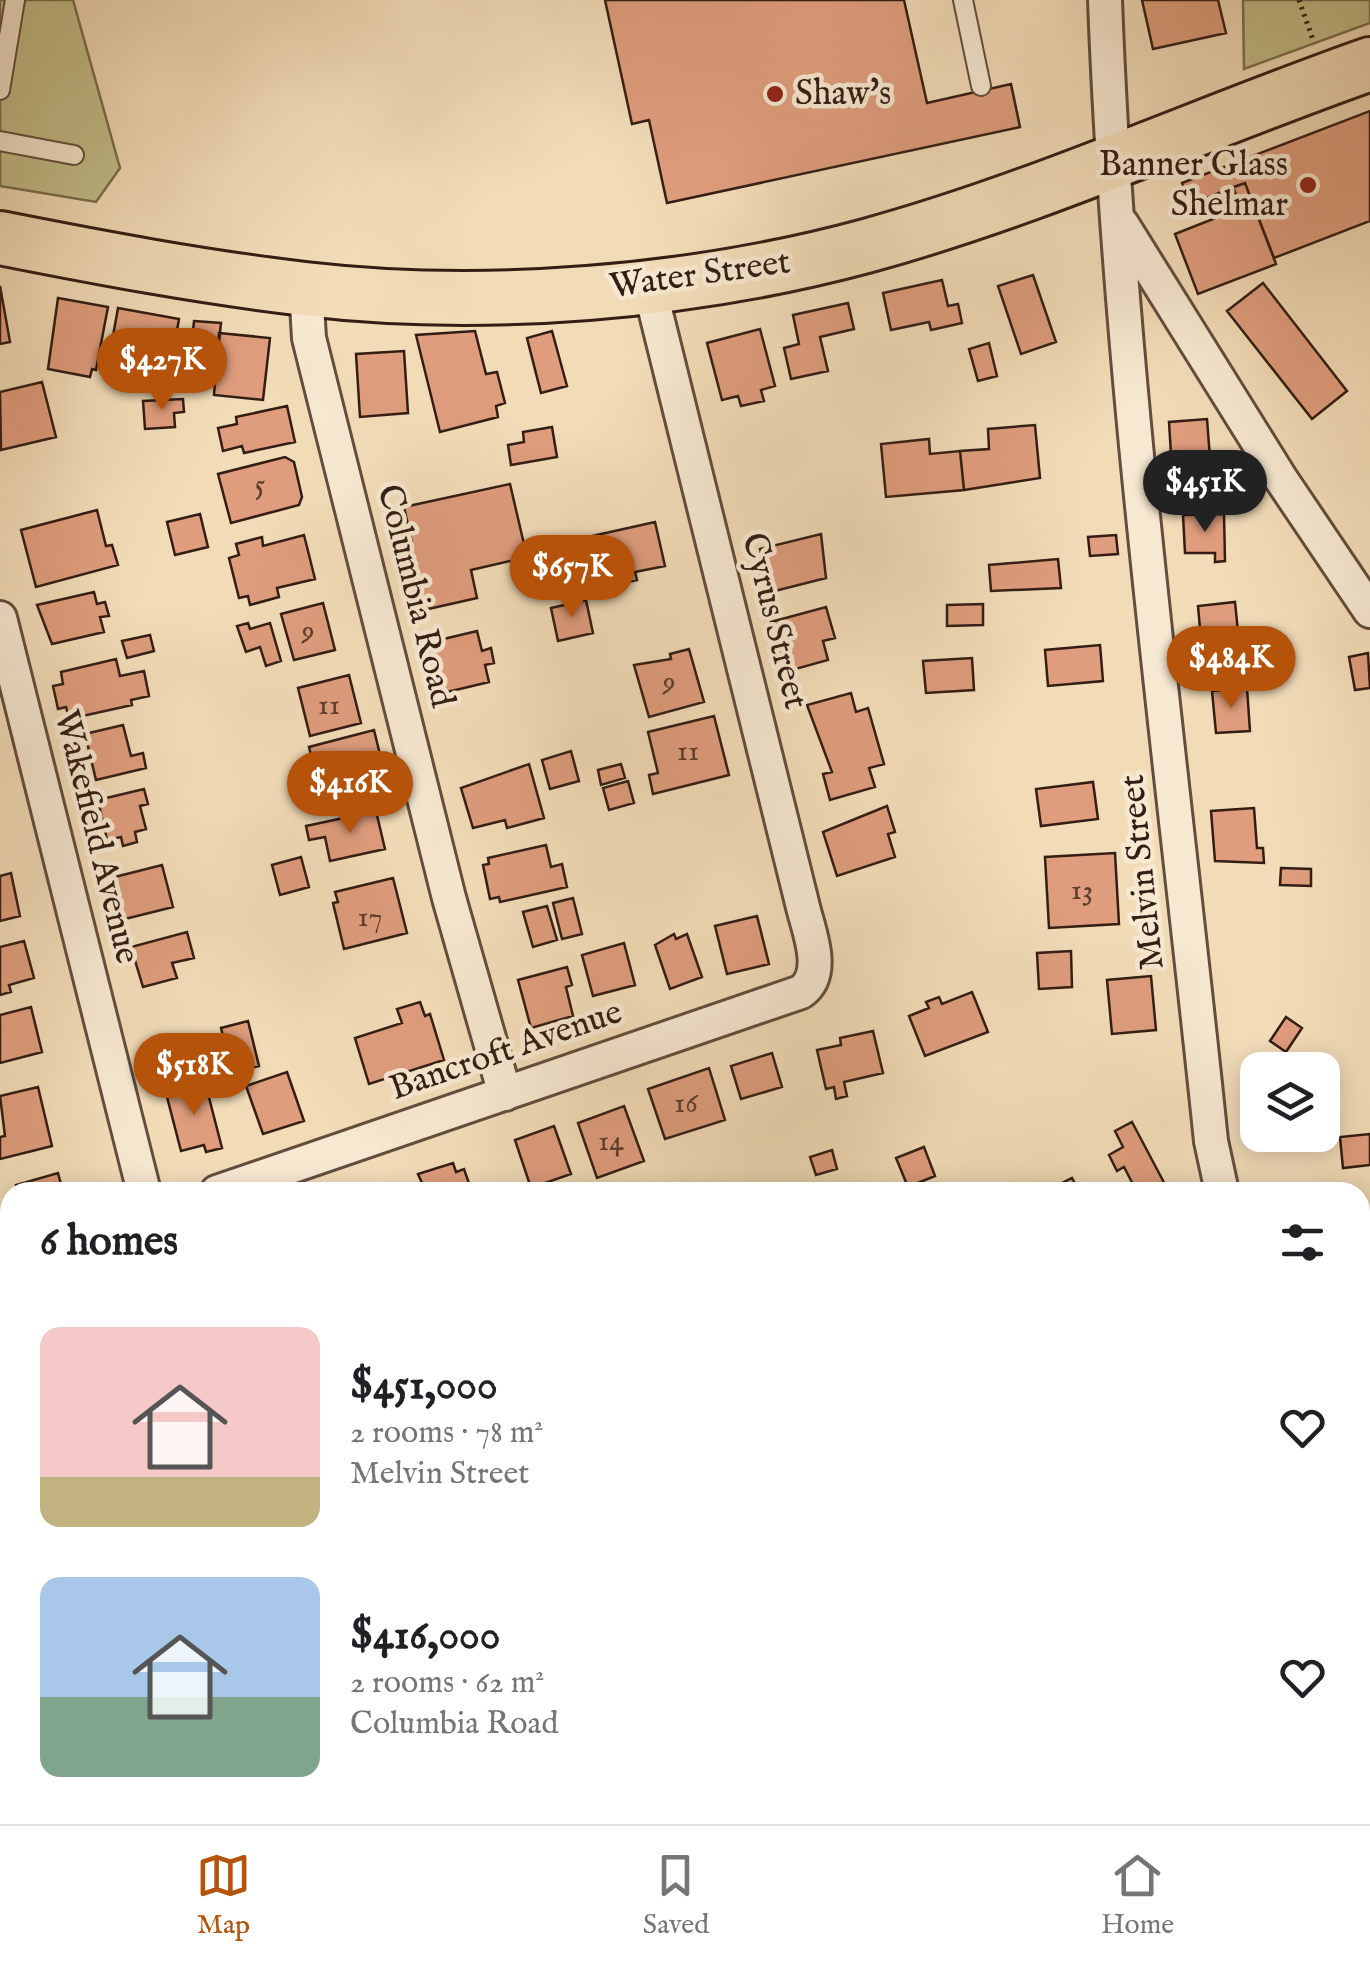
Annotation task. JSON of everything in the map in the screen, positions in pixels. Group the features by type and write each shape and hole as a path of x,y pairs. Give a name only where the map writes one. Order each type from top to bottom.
{"main road":[{"name":"Water Street","path":"0,238 173,270 306,289 467,296 649,285 764,270 865,246 1111,161 1370,64"}],"street":[{"name":"Melvin Street","path":"1105,0 1111,161 1130,362 1211,1141 1220,1182"},
{"path":"1116,214 1370,611"},
{"name":"Cyrus Street","path":"649,285 804,906 814,977"},
{"name":"Columbia Road","path":"306,289 309,338 449,898 504,1094"},
{"path":"1130,362 1140,330 1175,311"},
{"name":"Wakefield Avenue","path":"0,618 141,1182"},
{"name":"Bancroft Avenue","path":"246,1182 801,992 814,977"}],"lane":[{"path":"0,90 15,0"},
{"path":"963,0 981,86"},
{"path":"0,141 74,155"}],"path":[{"path":"1299,0 1316,48"}],"shaded area":[{"path":"0,0 73,0 120,168 96,202 0,186"},
{"path":"1243,0 1370,0 1370,23 1244,69"}],"building":[{"name":"Shaw's","path":"605,0 904,0 927,103 1011,84 1020,127 667,203 649,120 632,124"},
{"path":"1142,0 1218,0 1226,33 1153,49"},
{"name":"Banner Glass Shelmar","path":"1370,111 1370,221 1274,258 1245,183 1190,204 1182,183"},
{"path":"1245,183 1276,264 1198,294 1175,234 1241,208 1233,187"},
{"path":"1033,275 1056,342 1021,354 998,286"},
{"path":"942,280 948,306 958,304 962,323 931,330 929,322 891,330 883,293"},
{"path":"1263,283 1347,391 1312,419 1227,311"},
{"path":"0,286 10,342 0,344"},
{"path":"58,298 108,307 96,370 92,369 90,377 48,369"},
{"path":"848,303 854,329 820,337 828,371 791,379 784,348 799,344 793,315"},
{"path":"118,308 179,319 167,387 128,380 131,368 108,364"},
{"path":"194,321 221,323 216,372 189,370"},
{"path":"760,329 775,386 761,390 764,401 741,406 738,396 722,400 707,343"},
{"path":"475,331 486,374 497,372 505,403 496,406 498,417 440,432 416,335"},
{"path":"552,331 567,386 541,393 527,338"},
{"path":"219,333 270,338 263,400 214,395"},
{"path":"989,343 997,376 978,381 969,349"},
{"path":"404,351 408,413 360,417 356,354"},
{"path":"42,382 56,437 1,450 0,392"},
{"path":"183,399 184,412 174,413 175,427 145,429 143,401"},
{"path":"287,406 295,442 244,453 242,446 223,451 218,428 237,424 236,417"},
{"path":"1207,419 1212,484 1173,487 1169,422"},
{"path":"1035,425 1040,478 964,490 960,451 989,449 988,429"},
{"path":"552,427 557,457 511,465 508,445 524,442 523,432"},
{"path":"929,439 930,454 960,451 964,490 886,497 881,444"},
{"path":"285,457 294,462 302,497 299,505 231,523 218,474"},
{"path":"510,484 527,557 471,570 477,598 424,610 413,562 399,566 395,547 412,543 404,507"},
{"path":"97,510 106,546 112,545 118,565 36,587 21,530"},
{"path":"200,514 208,547 175,555 167,522"},
{"path":"1224,514 1225,561 1215,562 1215,553 1185,553 1183,515"},
{"path":"655,522 665,566 635,572 637,580 587,591 585,584 553,591 543,547"},
{"path":"821,534 826,578 771,592 769,582 762,584 757,561 763,560 760,549"},
{"path":"304,535 315,579 277,588 279,597 250,605 248,596 239,598 229,558 239,555 236,544 262,537 263,546"},
{"path":"1116,535 1118,554 1090,556 1088,537"},
{"path":"1058,559 1061,588 991,591 989,565"},
{"path":"94,592 97,604 105,602 109,616 100,617 104,632 52,644 37,605"},
{"path":"586,600 593,633 558,641 551,608"},
{"path":"1235,602 1238,632 1230,633 1232,648 1202,651 1198,606"},
{"path":"323,603 335,650 294,660 281,614"},
{"path":"983,604 983,625 947,626 947,605"},
{"path":"826,607 835,638 823,641 828,660 792,670 787,651 779,653 771,622"},
{"path":"248,623 250,629 270,623 281,661 266,666 260,647 246,652 237,626"},
{"path":"477,631 482,651 491,648 494,663 485,665 489,682 439,694 427,643"},
{"path":"150,635 154,651 127,658 122,641"},
{"path":"1100,645 1103,681 1048,686 1045,650"},
{"path":"689,649 704,702 649,717 634,665 671,659 670,654"},
{"path":"1368,653 1370,688 1355,690 1349,657"},
{"path":"972,658 974,690 926,693 923,661"},
{"path":"116,659 120,676 144,671 149,696 131,700 132,705 69,719 66,707 58,709 53,686 63,684 61,672"},
{"path":"349,675 361,723 310,736 298,688"},
{"path":"1247,688 1250,731 1216,733 1212,691"},
{"path":"851,693 856,712 868,708 884,764 869,768 875,787 830,800 823,774 832,772 807,705"},
{"path":"714,716 729,775 653,794 649,775 658,773 648,732"},
{"path":"123,725 131,756 143,753 146,768 96,780 85,734"},
{"path":"374,730 386,779 321,795 309,747"},
{"path":"571,751 579,781 550,789 542,760"},
{"path":"529,764 544,818 507,828 505,820 473,828 461,788"},
{"path":"621,764 625,778 601,785 598,770"},
{"path":"628,781 634,803 609,810 603,788"},
{"path":"1093,782 1098,819 1041,826 1036,789"},
{"path":"144,789 148,804 140,806 146,829 135,832 137,842 123,846 121,837 107,840 98,800"},
{"path":"887,806 895,832 888,834 895,857 837,876 823,832"},
{"path":"1254,808 1257,848 1263,848 1264,863 1215,861 1211,811"},
{"path":"376,811 385,849 330,861 325,837 309,840 306,826"},
{"path":"546,845 551,867 562,864 567,887 500,902 499,897 490,899 483,865 489,864 488,858"},
{"path":"1115,853 1119,924 1049,928 1045,857"},
{"path":"301,857 309,887 280,895 272,865"},
{"path":"162,865 173,907 113,922 103,880"},
{"path":"1281,868 1311,869 1311,886 1280,885"},
{"path":"11,873 20,916 0,921 0,876"},
{"path":"393,878 407,933 344,949 333,903 338,902 335,892"},
{"path":"573,898 582,934 562,939 553,903"},
{"path":"547,906 557,940 533,947 523,912"},
{"path":"757,916 769,964 727,974 715,926"},
{"path":"187,932 194,958 172,963 177,978 143,987 131,947"},
{"path":"674,934 676,939 687,934 702,977 670,989 655,945"},
{"path":"24,941 34,978 9,985 11,992 0,995 0,947"},
{"path":"624,943 635,985 593,996 582,955"},
{"path":"1071,951 1072,987 1039,989 1037,953"},
{"path":"567,967 572,985 566,987 573,1016 531,1028 518,980"},
{"path":"1151,976 1156,1030 1112,1034 1107,980"},
{"path":"972,992 988,1032 925,1056 909,1016 929,1008 926,1002 939,997 942,1004"},
{"path":"420,1002 425,1016 430,1014 444,1060 369,1084 355,1038 402,1023 397,1009"},
{"path":"31,1007 42,1052 0,1063 0,1015"},
{"path":"1286,1017 1302,1028 1286,1052 1270,1041"},
{"path":"248,1021 259,1066 232,1073 221,1028"},
{"path":"873,1031 883,1073 844,1082 847,1096 836,1099 834,1087 826,1089 817,1050 841,1045 840,1038"},
{"path":"772,1053 782,1087 741,1099 731,1066"},
{"path":"709,1068 725,1120 665,1139 648,1089"},
{"path":"287,1072 304,1121 263,1134 246,1086"},
{"path":"205,1082 222,1148 206,1152 204,1145 181,1151 166,1093"},
{"path":"38,1087 52,1146 0,1159 0,1137 5,1136 0,1096"},
{"path":"624,1106 644,1161 597,1178 578,1123"},
{"path":"1132,1122 1164,1182 1132,1182 1124,1167 1117,1171 1109,1155 1123,1147 1115,1131"},
{"path":"554,1126 571,1174 548,1182 529,1182 515,1140"},
{"path":"1370,1134 1370,1165 1343,1168 1340,1137"},
{"path":"924,1147 935,1176 906,1182 896,1158"},
{"path":"832,1150 837,1169 816,1175 810,1157"},
{"path":"453,1163 456,1172 464,1169 469,1182 422,1182 418,1174"},
{"path":"58,1173 60,1182 26,1182"}],"place":[{"name":"Shaw's","path":"775,94"},
{"name":"Banner Glass Shelmar","path":"1308,185"}]}
